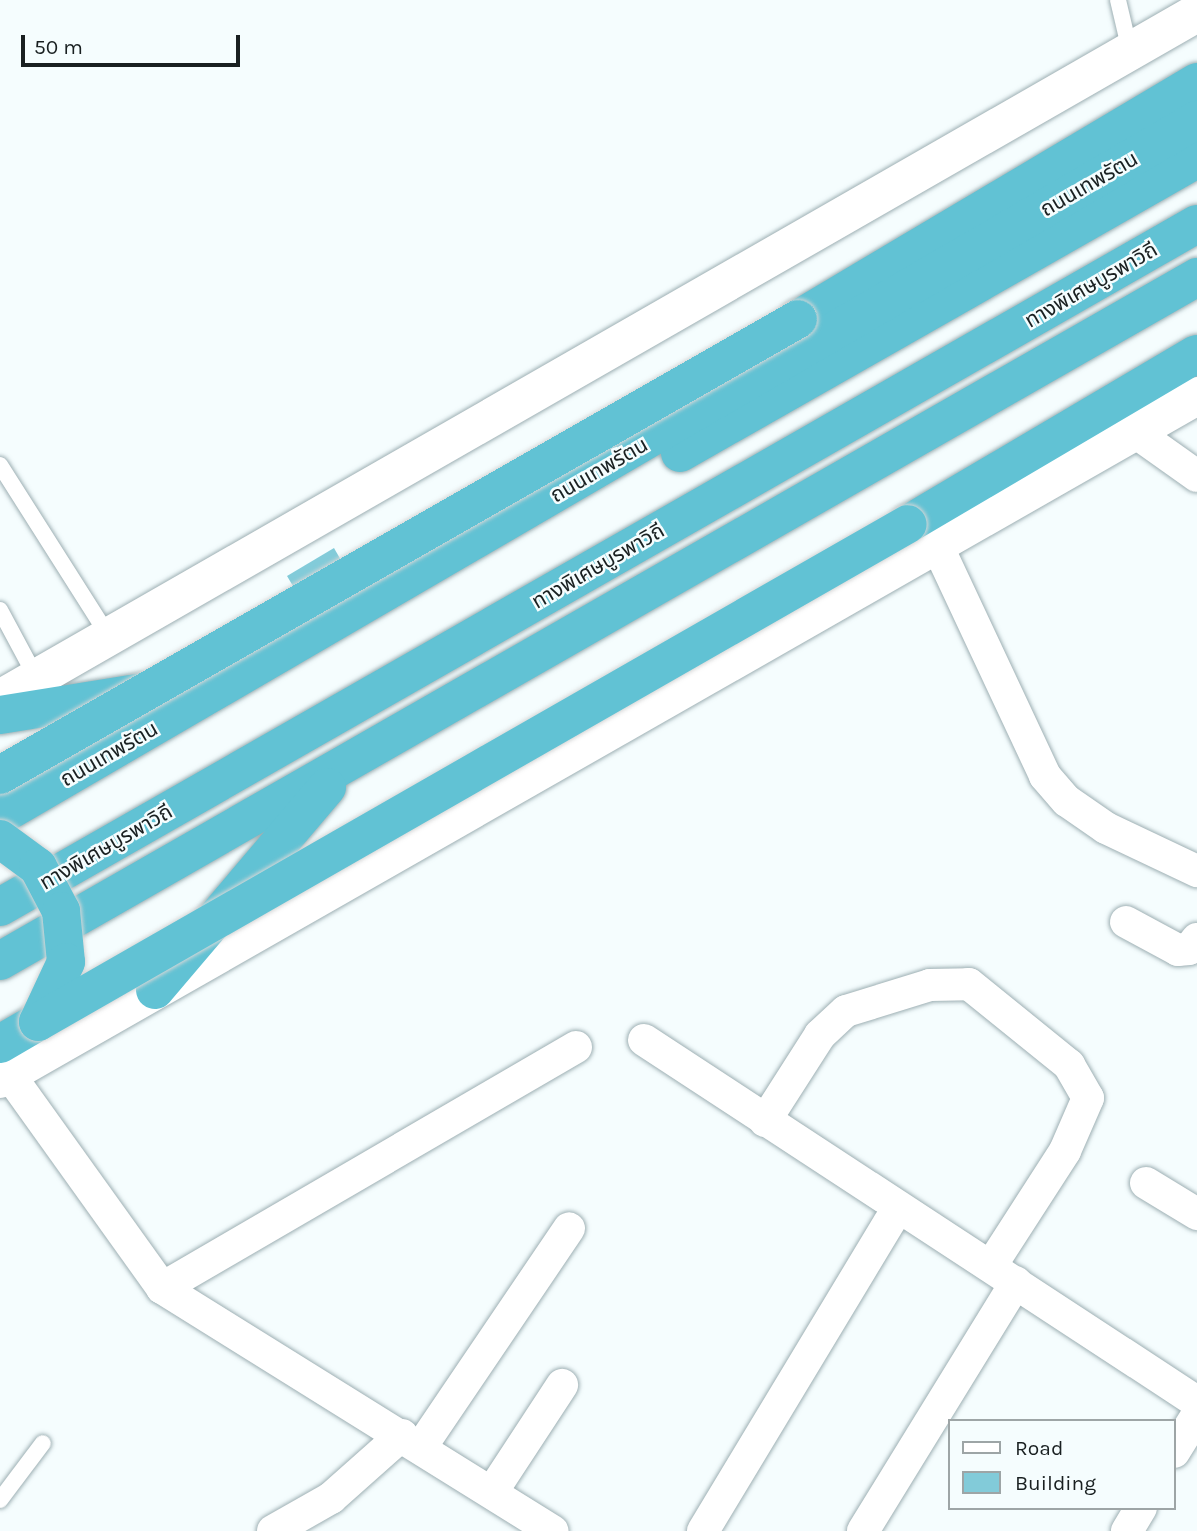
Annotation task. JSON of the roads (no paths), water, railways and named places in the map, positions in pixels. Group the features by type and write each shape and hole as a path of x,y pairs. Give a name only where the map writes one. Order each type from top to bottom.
{"highway":[{"path":"0,775 797,319 1197,82"},
{"name":"ถนนเทพรัตน","path":"0,816 249,675 1197,120"},
{"path":"3,1065 38,1022 65,962 61,911 38,867 0,840 1197,159"},
{"name":"ทางพิเศษบูรพาวิถี","path":"0,907 1197,224"},
{"path":"0,961 345,767 1197,277"},
{"path":"38,1022 1197,354"},
{"path":"0,715 249,675"},
{"path":"155,990 345,767"}],"main road":[{"path":"0,699 1197,13"},
{"path":"3,1065 155,990 1197,396"}],"street":[{"path":"1135,432 1197,476"},
{"path":"937,545 1045,776 1068,802 1106,828 1197,871"},
{"path":"1126,922 1178,950 1189,950 1197,939"},
{"path":"765,1121 820,1035 846,1011 930,985 969,984 1069,1065 1088,1098 1065,1151 1003,1274 863,1531"},
{"path":"644,1040 897,1209 1003,1274 1197,1402"},
{"path":"162,1288 576,1047"},
{"path":"3,1065 162,1288 553,1531"},
{"path":"1146,1183 1197,1214"},
{"path":"703,1531 897,1209"},
{"path":"272,1531 331,1499 404,1436 569,1228"},
{"path":"492,1492 562,1385"},
{"path":"1176,1449 1197,1415"},
{"path":"1127,1531 1140,1510"}],"lane":[{"path":"1118,0 1130,51"},
{"path":"0,464 109,638"},
{"path":"0,610 37,679"},
{"path":"0,1500 43,1443"}]}
